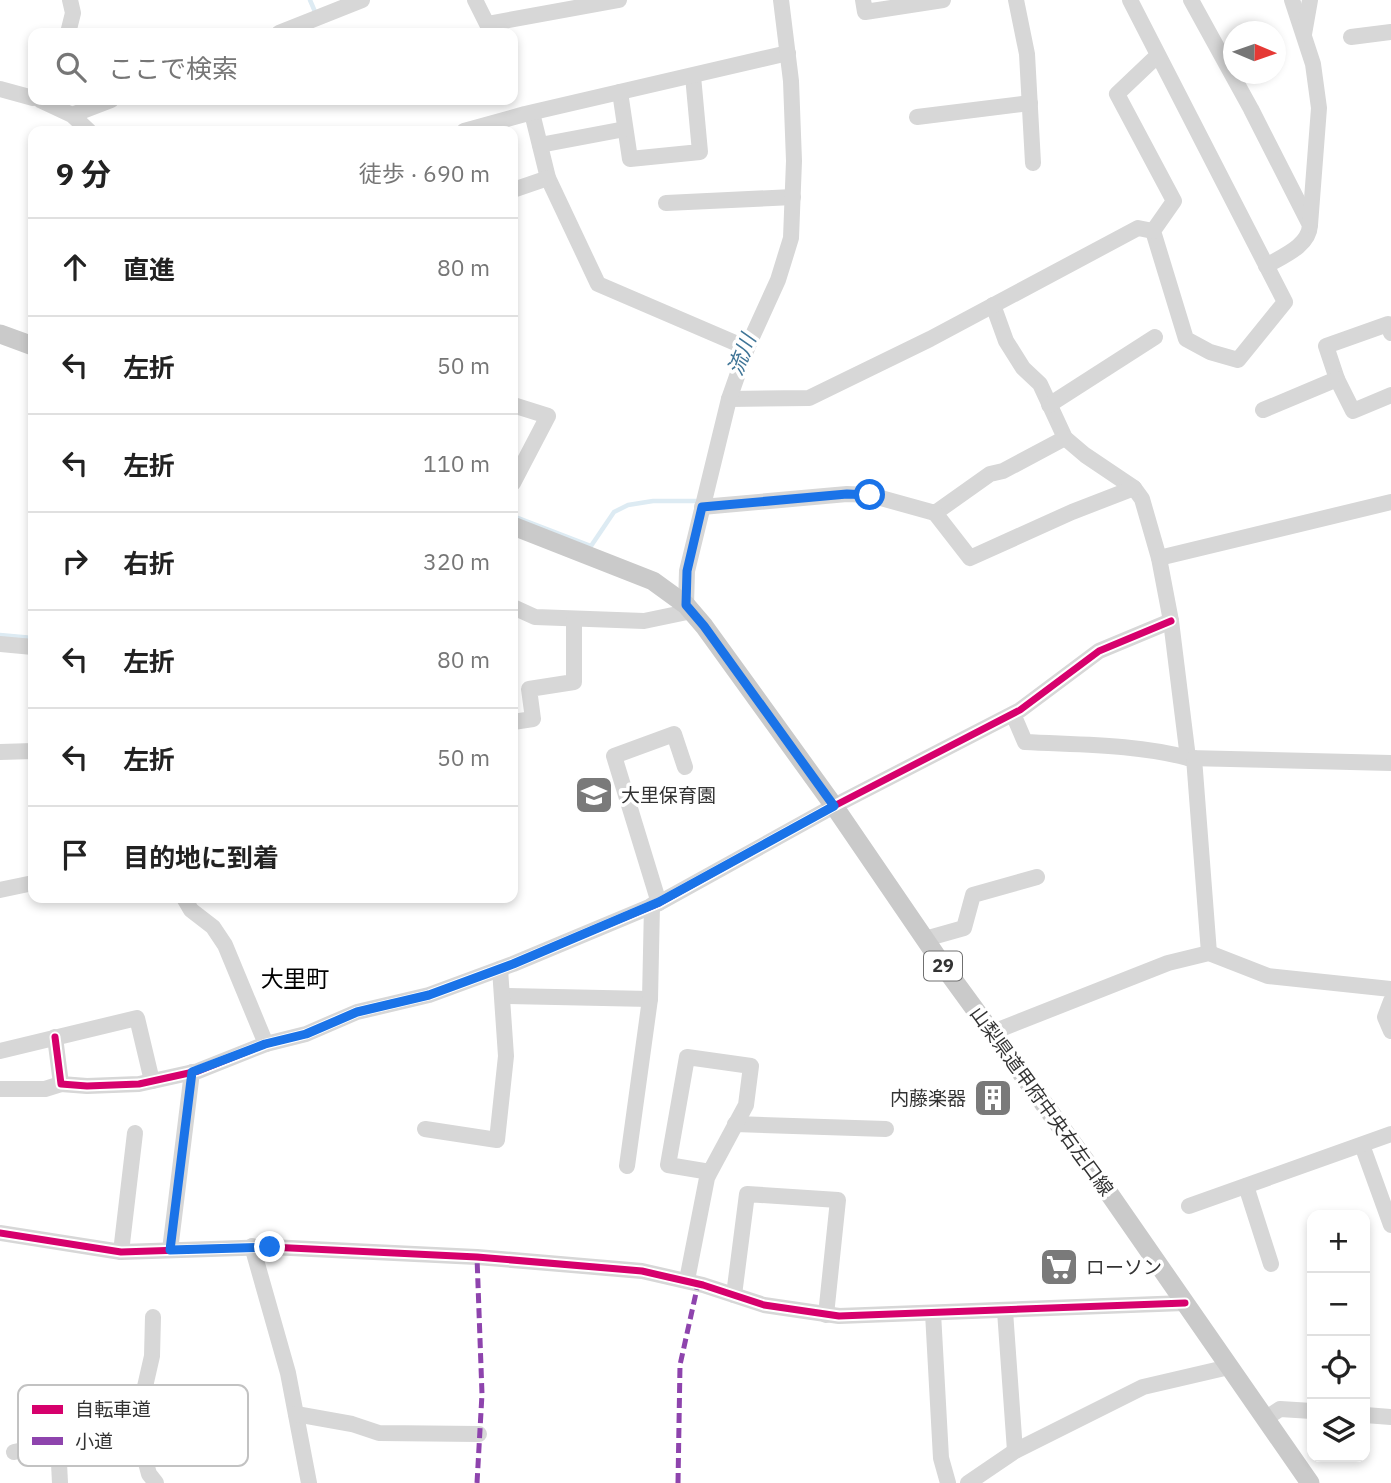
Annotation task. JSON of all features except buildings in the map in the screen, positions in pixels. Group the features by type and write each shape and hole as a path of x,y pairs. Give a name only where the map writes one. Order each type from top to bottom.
{"main road":[{"path":"0,334 28,344"},
{"name":"山梨県道甲府中央右左口線","path":"518,528 653,581 689,608 834,806 1310,1483"}],"street":[{"path":"69,28 73,13 70,0"},
{"path":"292,28 362,0"},
{"path":"475,0 487,24 619,0"},
{"path":"863,0 865,12 943,0"},
{"path":"1016,0 1027,54 1033,163"},
{"path":"1148,0 1131,3 1285,302 1238,360 1210,352 1186,339 1153,231"},
{"path":"1191,0 1310,225"},
{"path":"1266,266 1304,242 1310,234 1319,108 1313,64 1292,0"},
{"path":"1304,36 1310,0"},
{"path":"518,609 535,617 644,621 689,608 687,571 729,400 792,238 794,161 786,1"},
{"path":"1351,37 1391,32"},
{"path":"483,126 788,53"},
{"path":"1153,231 1174,201 1117,94 1157,56"},
{"path":"620,92 630,159 700,152 693,76"},
{"path":"0,89 28,97"},
{"path":"917,117 1030,103"},
{"path":"65,108 82,105"},
{"path":"65,108 84,126"},
{"path":"532,113 548,178 598,285 747,348"},
{"path":"540,145 625,130"},
{"path":"518,188 548,178"},
{"path":"666,203 793,197"},
{"path":"729,400 809,398 1138,228 1153,231"},
{"path":"993,305 1006,341 1023,368 1040,384 1065,438 1134,488 1142,499 1159,558 1171,621 1191,758 1209,953"},
{"path":"1391,333 1388,324 1326,346 1337,379 1353,411 1391,395"},
{"path":"1049,405 1155,337"},
{"path":"1263,410 1337,379"},
{"path":"518,406 548,415 518,473"},
{"path":"935,513 990,474 1003,471 1065,438"},
{"path":"702,507 847,494 870,495 935,513 970,558 1072,512 1134,488"},
{"path":"1159,558 1391,502"},
{"path":"518,721 533,719 529,689 574,682 574,619"},
{"path":"0,1089 45,1089 61,1084 139,1084 192,1072 265,1044 306,1034 357,1012 429,995 500,969 656,904 834,806 1013,714 1099,651 1171,621"},
{"path":"0,644 28,647"},
{"path":"1013,714 1025,742 1133,748 1191,758 1391,762"},
{"path":"627,1166 650,999 656,904 614,756 674,734 685,767"},
{"path":"0,752 28,751"},
{"path":"925,939 964,928 973,895 1037,877"},
{"path":"0,890 28,884"},
{"path":"187,903 191,910 213,927 225,945 265,1044"},
{"path":"993,1032 1168,963 1209,953 1268,976 1391,989"},
{"path":"425,1129 496,1140 506,1056 500,969"},
{"path":"502,996 650,999"},
{"path":"1391,1001 1385,1017 1391,1031"},
{"path":"0,1051 137,1018 152,1081"},
{"path":"55,1037 61,1084"},
{"path":"687,1280 707,1178 746,1105 751,1066 687,1057 668,1165 710,1172"},
{"path":"170,1250 192,1072"},
{"path":"735,1124 886,1129"},
{"path":"121,1252 135,1133"},
{"path":"1189,1206 1391,1134"},
{"path":"1362,1144 1391,1225"},
{"path":"1246,1186 1271,1264"},
{"path":"734,1295 747,1194 838,1200 827,1315"},
{"path":"0,1233 121,1252 252,1246 477,1257 642,1271 687,1280 764,1305 827,1315 1185,1303"},
{"path":"252,1246 288,1373 309,1483"},
{"path":"1005,1311 1015,1451"},
{"path":"933,1313 941,1458 948,1483"},
{"path":"145,1385 152,1356 153,1317"},
{"path":"968,1483 1015,1451 1143,1387 1229,1367"},
{"path":"1266,1418 1280,1409 1307,1411"},
{"path":"296,1415 352,1424 379,1433 479,1434"},
{"path":"1370,1415 1391,1417"},
{"path":"13,1452 18,1451"},
{"path":"147,1466 156,1483"}],"waterway":[{"path":"310,0 316,14"},
{"name":"流川","path":"518,518 591,546 614,512 628,505 653,501 699,501"},
{"name":"流川","path":"0,635 28,638"}],"marked path":[{"path":"477,1257 482,1394 477,1483"},
{"path":"678,1483 680,1365 698,1284"}],"cycle path":[{"path":"55,1037 61,1084 139,1084 198,1071 266,1044 306,1034 357,1012 429,995 513,964 659,903 834,806 1020,710 1099,651 1171,621"},
{"path":"0,1233 121,1252 270,1247 477,1257 642,1271 703,1285 764,1305 839,1316 1185,1303"}],"place":[{"name":"大里保育園","path":"594,795"},
{"name":"内藤楽器","path":"993,1098"},
{"name":"ローソン","path":"1059,1267"}],"district":[{"name":"大里町","path":"295,979"}],"route":[{"path":"270,1247 170,1250 192,1072 265,1044 306,1034 357,1012 429,995 513,964 659,902 834,806 686,605 687,571 702,507 847,494 870,495"}]}
